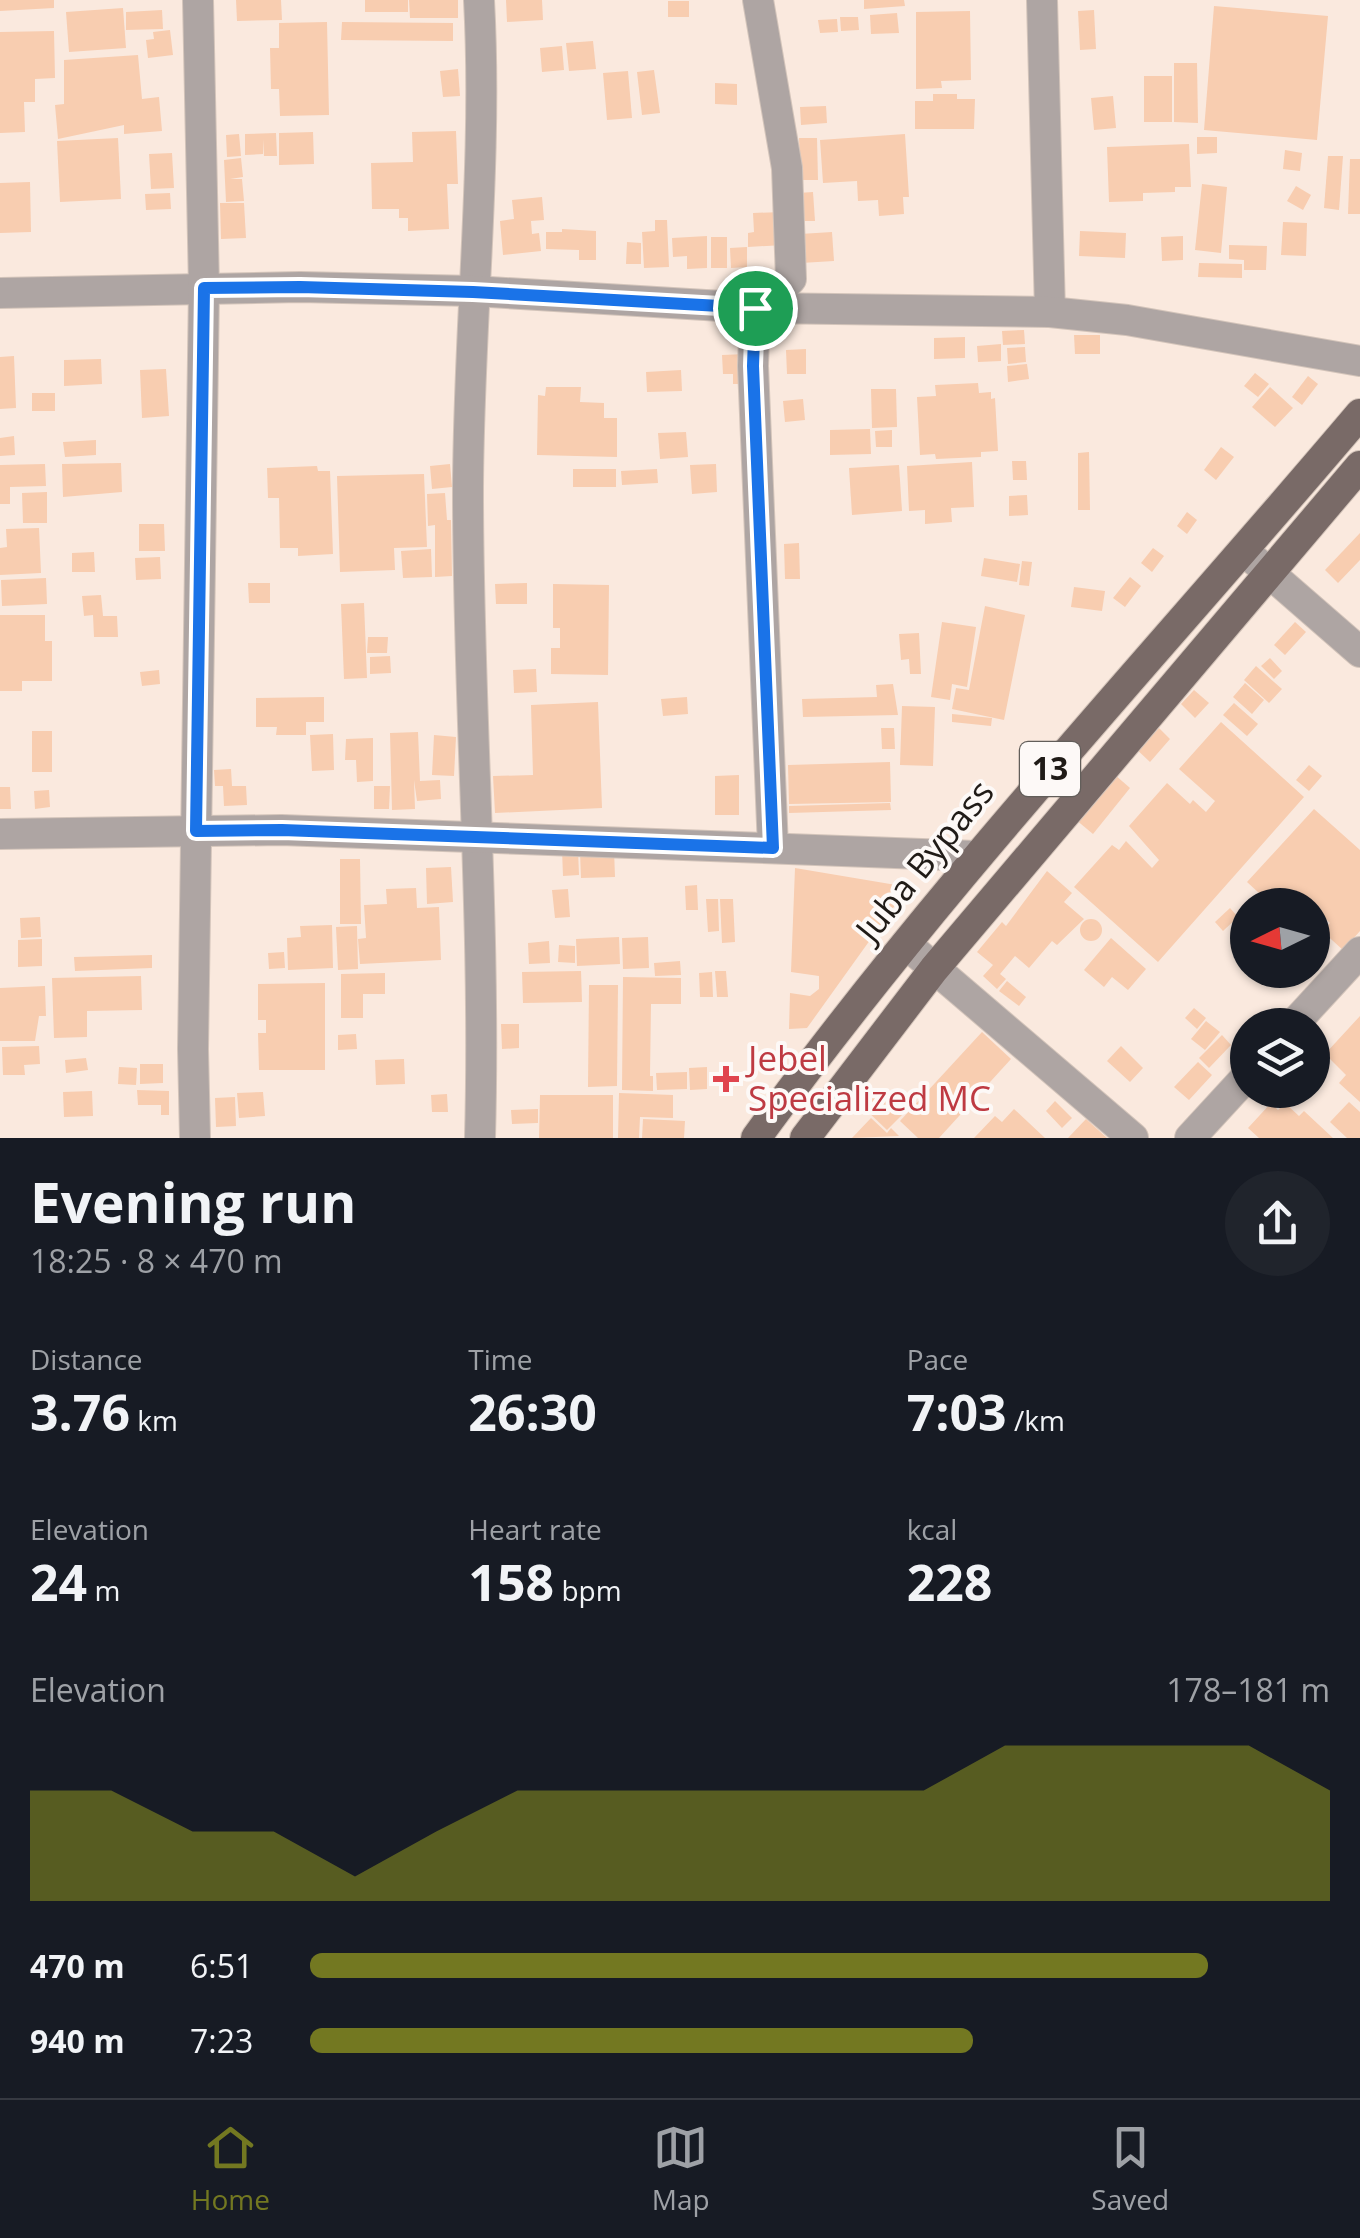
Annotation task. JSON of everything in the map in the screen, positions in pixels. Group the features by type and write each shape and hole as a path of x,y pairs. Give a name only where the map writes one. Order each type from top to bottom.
{"main road":[{"name":"Juba Bypass","path":"756,1138 821,1048 975,856 1360,414"},
{"name":"13","path":"805,1138 934,969 1360,466"}],"street":[{"path":"195,1138 204,288 198,0"},
{"path":"479,0 483,71 473,292 468,614 480,837 480,1138"},
{"path":"755,308 773,298 791,279 787,168 758,0"},
{"path":"1042,0 1050,312"},
{"path":"0,293 204,288 473,292 755,308 1050,312 1127,320 1360,361"},
{"path":"755,308 753,366 773,848"},
{"path":"1244,551 1360,652"},
{"path":"0,834 196,831 480,837 975,856"},
{"path":"906,944 1134,1138"},
{"path":"1309,1008 1360,952"},
{"path":"1190,1138 1230,1095"}],"building":[{"path":"0,0 54,0 54,8 0,11"},
{"path":"236,0 281,0 282,20 237,21"},
{"path":"365,0 408,0 408,12 365,12"},
{"path":"409,0 458,0 458,18 410,18"},
{"path":"506,0 542,0 543,20 507,22"},
{"path":"864,0 904,0 905,6 864,9"},
{"path":"668,1 689,1 689,17 668,17"},
{"path":"1214,6 1328,16 1317,140 1204,130"},
{"path":"123,8 126,48 69,52 66,12"},
{"path":"162,10 163,29 126,30 126,12"},
{"path":"1094,10 1096,49 1080,50 1078,11"},
{"path":"970,11 971,80 941,81 942,88 916,89 916,12"},
{"path":"897,13 899,33 871,34 870,15"},
{"path":"840,17 858,17 859,30 841,31"},
{"path":"837,19 838,32 820,33 818,20"},
{"path":"327,22 329,115 280,116 279,89 271,89 270,48 279,48 279,23"},
{"path":"342,22 453,23 453,41 341,40"},
{"path":"170,30 173,55 148,58 146,40 154,39 153,32"},
{"path":"54,31 55,78 35,79 35,102 24,102 25,132 0,133 0,32"},
{"path":"593,41 596,69 569,71 566,43"},
{"path":"562,46 564,70 542,72 540,48"},
{"path":"138,55 142,99 159,97 162,131 124,134 124,125 58,139 55,105 64,104 64,60"},
{"path":"1174,63 1197,63 1198,123 1174,122"},
{"path":"458,69 460,96 443,97 440,71"},
{"path":"654,70 660,113 642,115 637,72"},
{"path":"628,71 632,118 607,120 603,73"},
{"path":"1144,76 1172,76 1172,122 1144,122"},
{"path":"715,83 737,84 737,105 715,104"},
{"path":"933,94 975,99 974,129 915,129 915,101 933,101"},
{"path":"1113,96 1116,128 1094,130 1091,98"},
{"path":"826,106 827,123 801,125 800,107"},
{"path":"456,131 458,184 447,184 449,229 408,231 408,218 399,218 399,209 372,209 371,163 413,162 412,132"},
{"path":"313,132 314,164 279,165 279,133"},
{"path":"276,133 277,156 264,156 263,139 263,154 245,155 245,134"},
{"path":"239,134 241,156 227,157 226,135"},
{"path":"905,134 909,197 903,197 904,214 879,216 878,200 858,201 857,181 823,183 820,140"},
{"path":"1197,137 1217,137 1217,153 1197,154"},
{"path":"118,138 121,199 60,202 57,141"},
{"path":"799,138 817,138 818,180 801,180"},
{"path":"1189,144 1191,187 1143,193 1143,201 1109,202 1107,147"},
{"path":"1285,150 1302,153 1300,171 1283,169"},
{"path":"172,153 174,188 151,189 149,154"},
{"path":"1328,156 1343,156 1339,210 1324,208"},
{"path":"241,158 243,177 230,179 242,179 244,201 226,202 224,160"},
{"path":"1350,159 1360,159 1360,214 1348,214"},
{"path":"30,182 31,232 0,233 0,183"},
{"path":"1202,184 1227,187 1221,253 1195,250"},
{"path":"1296,186 1311,195 1303,210 1287,201"},
{"path":"813,192 815,221 800,221 798,193"},
{"path":"170,193 171,209 146,210 145,194"},
{"path":"542,197 544,220 531,221 532,234 539,233 541,251 503,255 500,221 514,219 512,200"},
{"path":"220,203 244,203 246,238 221,239"},
{"path":"782,212 784,245 748,247 748,233 754,232 753,213"},
{"path":"655,220 667,220 669,267 644,268 642,232 655,231"},
{"path":"1283,222 1307,223 1306,256 1281,255"},
{"path":"596,231 596,260 579,260 579,250 546,249 546,232"},
{"path":"1080,231 1126,233 1125,258 1079,256"},
{"path":"832,232 834,261 801,263 800,234"},
{"path":"707,236 707,268 687,269 687,256 673,257 672,238"},
{"path":"1183,236 1183,260 1162,261 1161,237"},
{"path":"711,237 727,237 727,268 711,268"},
{"path":"627,242 641,243 641,264 626,264"},
{"path":"1229,245 1267,246 1266,270 1244,270 1244,260 1229,259"},
{"path":"747,247 747,267 731,268 730,248"},
{"path":"1199,263 1242,264 1242,278 1198,277"},
{"path":"1024,330 1025,344 1003,345 1002,331"},
{"path":"1074,335 1100,335 1100,354 1075,354"},
{"path":"965,337 965,358 934,359 934,338"},
{"path":"1001,344 1001,361 978,362 977,346"},
{"path":"1025,347 1026,362 1008,364 1007,348"},
{"path":"806,349 806,374 787,374 786,350"},
{"path":"746,354 747,384 733,384 733,374 723,374 722,355"},
{"path":"14,356 16,408 0,409 0,357"},
{"path":"101,359 102,384 64,386 64,360"},
{"path":"1027,364 1029,379 1008,382 1007,366"},
{"path":"166,369 169,416 142,418 140,370"},
{"path":"681,370 682,391 647,392 646,372"},
{"path":"1255,373 1269,384 1258,397 1244,386"},
{"path":"1308,376 1318,384 1302,405 1292,397"},
{"path":"978,383 979,393 991,392 991,399 995,398 998,451 981,452 981,457 936,459 935,454 920,455 917,397 936,396 935,385"},
{"path":"546,387 581,387 580,402 604,403 604,418 617,418 617,457 537,455 538,395 545,396"},
{"path":"1270,387 1293,408 1275,427 1252,407"},
{"path":"871,389 896,389 897,427 872,428"},
{"path":"32,393 55,393 55,411 32,411"},
{"path":"803,399 805,420 785,422 783,401"},
{"path":"870,429 871,454 830,455 830,430"},
{"path":"892,430 892,447 876,447 875,431"},
{"path":"686,432 688,457 660,459 658,433"},
{"path":"14,436 15,455 0,456 0,438"},
{"path":"96,440 96,455 65,457 63,442"},
{"path":"1221,447 1234,457 1216,480 1204,470"},
{"path":"1089,452 1090,510 1078,510 1078,453"},
{"path":"1012,461 1026,461 1027,480 1013,480"},
{"path":"972,462 974,507 951,508 952,522 925,524 925,510 909,511 907,466"},
{"path":"121,463 122,492 63,497 62,464"},
{"path":"45,464 46,486 10,487 10,504 0,504 0,465"},
{"path":"450,464 452,487 432,489 430,466"},
{"path":"716,464 717,492 692,494 690,465"},
{"path":"899,465 902,511 852,515 849,468"},
{"path":"317,466 318,471 330,471 333,554 298,556 298,548 280,548 279,498 268,498 267,468"},
{"path":"573,469 616,469 616,487 573,487"},
{"path":"657,469 658,483 622,485 621,471"},
{"path":"424,474 427,547 394,548 395,570 340,572 337,476"},
{"path":"47,492 47,523 23,523 22,493"},
{"path":"445,493 447,520 451,520 452,576 435,577 435,525 428,526 427,494"},
{"path":"1027,495 1028,515 1009,516 1009,496"},
{"path":"1187,512 1197,520 1187,534 1177,526"},
{"path":"139,524 164,524 165,551 139,551"},
{"path":"39,528 41,573 0,575 0,548 7,547 6,529"},
{"path":"1360,533 1360,560 1338,583 1325,570"},
{"path":"799,543 800,579 785,579 784,544"},
{"path":"1153,548 1164,556 1152,572 1141,563"},
{"path":"431,549 432,577 403,578 401,551"},
{"path":"94,552 95,572 72,572 72,553"},
{"path":"160,557 161,579 136,580 135,558"},
{"path":"984,558 1020,564 1017,582 981,576"},
{"path":"1022,561 1032,562 1029,586 1019,585"},
{"path":"1130,577 1141,586 1125,607 1113,598"},
{"path":"46,578 47,604 2,606 1,580"},
{"path":"248,583 270,583 270,603 249,603"},
{"path":"527,583 527,604 496,604 495,584"},
{"path":"553,584 609,585 608,675 551,674 551,648 560,648 560,628 553,628"},
{"path":"1074,587 1105,591 1102,611 1071,607"},
{"path":"101,595 103,616 117,616 118,637 94,637 93,615 84,616 82,596"},
{"path":"364,603 367,678 344,679 341,604"},
{"path":"985,606 1025,615 1004,720 952,709 956,688 969,690"},
{"path":"0,615 45,615 45,641 52,641 52,681 22,681 22,691 0,691"},
{"path":"942,622 976,627 967,687 952,684 950,700 931,697"},
{"path":"1295,622 1306,632 1285,655 1274,645"},
{"path":"919,633 921,674 910,674 909,659 901,660 899,634"},
{"path":"368,637 388,637 387,653 367,653"},
{"path":"390,656 391,673 370,674 370,657"},
{"path":"1270,658 1282,671 1274,679 1261,666"},
{"path":"1256,666 1282,689 1269,703 1244,680"},
{"path":"536,669 537,692 514,693 513,670"},
{"path":"159,670 160,684 142,686 140,672"},
{"path":"1245,683 1264,700 1252,714 1233,697"},
{"path":"893,684 898,715 803,717 802,699 877,697 876,685"},
{"path":"1194,690 1209,703 1195,718 1181,704"},
{"path":"324,697 324,722 306,722 306,735 276,735 277,727 256,727 256,698"},
{"path":"687,697 688,714 663,716 661,699"},
{"path":"598,702 602,808 495,813 493,776 533,775 531,705"},
{"path":"1234,703 1258,724 1247,736 1223,715"},
{"path":"902,706 935,707 933,766 900,765"},
{"path":"952,714 992,718 991,726 952,722"},
{"path":"1221,722 1304,797 1158,962 1074,887 1112,845 1119,850 1126,841 1152,868 1159,860 1129,826 1167,783 1190,804 1193,800 1206,812 1215,801 1179,769"},
{"path":"881,728 894,728 895,749 882,749"},
{"path":"1159,728 1170,739 1150,762 1133,746 1144,734 1149,739"},
{"path":"32,731 52,731 52,772 32,772"},
{"path":"418,732 420,781 440,780 441,799 417,801 414,780 415,809 392,810 390,733"},
{"path":"333,734 334,770 312,771 310,735"},
{"path":"434,735 456,737 454,776 432,775"},
{"path":"373,738 373,781 357,782 356,760 345,760 346,739"},
{"path":"890,762 891,802 789,804 788,765"},
{"path":"1309,765 1322,776 1309,791 1296,780"},
{"path":"1107,768 1130,788 1093,834 1069,814"},
{"path":"231,769 232,786 246,786 247,805 224,806 223,786 215,786 214,770"},
{"path":"739,775 739,815 715,815 715,776"},
{"path":"374,786 390,786 389,809 374,809"},
{"path":"0,787 10,787 11,809 0,809"},
{"path":"49,790 50,807 35,809 34,791"},
{"path":"890,803 891,810 789,813 789,806"},
{"path":"1314,809 1360,850 1360,931 1343,950 1330,938 1330,888 1254,888 1247,882"},
{"path":"562,850 578,850 579,875 563,876"},
{"path":"614,850 615,877 581,878 580,852"},
{"path":"340,859 360,859 361,924 340,924"},
{"path":"451,867 453,902 427,904 426,868"},
{"path":"795,868 908,887 807,1028 789,1029 790,993 810,996 819,989 819,976 791,972"},
{"path":"1047,871 1072,893 1064,902 1084,919 1057,945 1052,941 1029,968 1015,956 1000,974 1006,979 997,989 983,976 993,965 977,952 1002,922 1006,926"},
{"path":"697,885 698,910 686,910 685,886"},
{"path":"416,888 417,908 439,907 441,960 360,964 358,939 366,938 364,905 387,904 386,889"},
{"path":"568,889 570,917 555,918 552,890"},
{"path":"706,899 718,899 719,931 708,932"},
{"path":"720,899 733,899 735,942 722,943"},
{"path":"1230,908 1230,924 1223,931 1215,922"},
{"path":"40,917 41,937 21,938 20,918"},
{"path":"1091,919 1099,922 1099,938 1091,941 1083,938 1080,930 1083,922"},
{"path":"332,925 333,968 288,970 287,938 301,937 300,926"},
{"path":"357,926 358,969 338,970 336,927"},
{"path":"619,937 620,964 577,966 576,939"},
{"path":"648,937 649,968 623,969 622,938"},
{"path":"1111,938 1146,969 1128,990 1112,977 1104,987 1084,970"},
{"path":"42,939 42,966 18,967 18,940"},
{"path":"549,941 550,963 529,964 528,943"},
{"path":"559,945 575,946 575,963 558,962"},
{"path":"284,952 285,968 269,969 268,953"},
{"path":"152,955 152,968 75,971 74,957"},
{"path":"680,961 681,975 655,976 654,963"},
{"path":"581,971 582,1002 523,1003 522,972"},
{"path":"715,971 726,971 728,997 717,997"},
{"path":"712,972 713,997 700,997 699,973"},
{"path":"385,973 385,994 363,994 363,1018 341,1018 341,974"},
{"path":"141,976 142,1010 87,1011 87,1037 54,1038 52,978"},
{"path":"623,977 681,978 681,1004 651,1004 653,1091 622,1090"},
{"path":"1007,981 1026,997 1019,1006 999,991"},
{"path":"325,983 325,1070 259,1070 258,1033 266,1033 266,1020 258,1020 258,984"},
{"path":"589,985 618,985 617,1086 588,1087"},
{"path":"45,986 46,1016 39,1016 35,1041 0,1041 0,988"},
{"path":"1194,1008 1206,1018 1197,1029 1185,1018"},
{"path":"1360,1016 1360,1102 1339,1083 1346,1075 1330,1059 1330,1049"},
{"path":"1206,1021 1220,1032 1205,1050 1191,1039"},
{"path":"501,1024 519,1024 519,1048 502,1049"},
{"path":"982,1032 1011,1059 939,1138 918,1138 900,1121"},
{"path":"356,1034 357,1049 338,1050 338,1035"},
{"path":"1222,1035 1230,1044 1209,1068 1199,1058"},
{"path":"39,1046 40,1064 24,1065 25,1075 3,1075 2,1047"},
{"path":"1121,1046 1143,1068 1130,1082 1107,1061"},
{"path":"86,1058 88,1070 66,1073 65,1060"},
{"path":"404,1059 405,1084 376,1085 375,1060"},
{"path":"1198,1062 1212,1075 1189,1100 1174,1087"},
{"path":"140,1064 163,1064 163,1083 140,1084"},
{"path":"119,1067 137,1068 136,1085 118,1084"},
{"path":"707,1067 707,1089 690,1090 689,1068"},
{"path":"687,1072 687,1089 657,1090 656,1073"},
{"path":"137,1090 169,1091 169,1115 161,1115 161,1105 138,1105"},
{"path":"92,1091 93,1116 64,1117 63,1092"},
{"path":"263,1092 265,1116 239,1118 237,1093"},
{"path":"878,1092 902,1115 887,1130 863,1107"},
{"path":"619,1093 673,1095 673,1118 640,1117 639,1138 618,1138"},
{"path":"447,1094 448,1112 432,1112 431,1095"},
{"path":"540,1095 613,1095 613,1138 539,1138"},
{"path":"235,1097 236,1126 216,1127 215,1098"},
{"path":"1055,1101 1072,1118 1062,1128 1046,1111"},
{"path":"1349,1102 1360,1112 1360,1138 1347,1138 1330,1122"},
{"path":"1266,1108 1290,1108 1299,1116 1304,1111 1333,1138 1259,1138 1248,1128"},
{"path":"538,1109 538,1123 512,1124 511,1110"},
{"path":"1014,1109 1045,1138 974,1138 995,1116 1002,1122"},
{"path":"871,1118 887,1133 891,1128 899,1136 852,1138"},
{"path":"643,1119 685,1121 684,1138 642,1138"},
{"path":"1086,1119 1107,1138 1068,1138"}],"place":[{"name":"Jebel Specialized MC","path":"726,1079"}],"route":[{"path":"204,288 473,292 755,308 753,366 773,848 282,830 196,831 204,288"}]}
